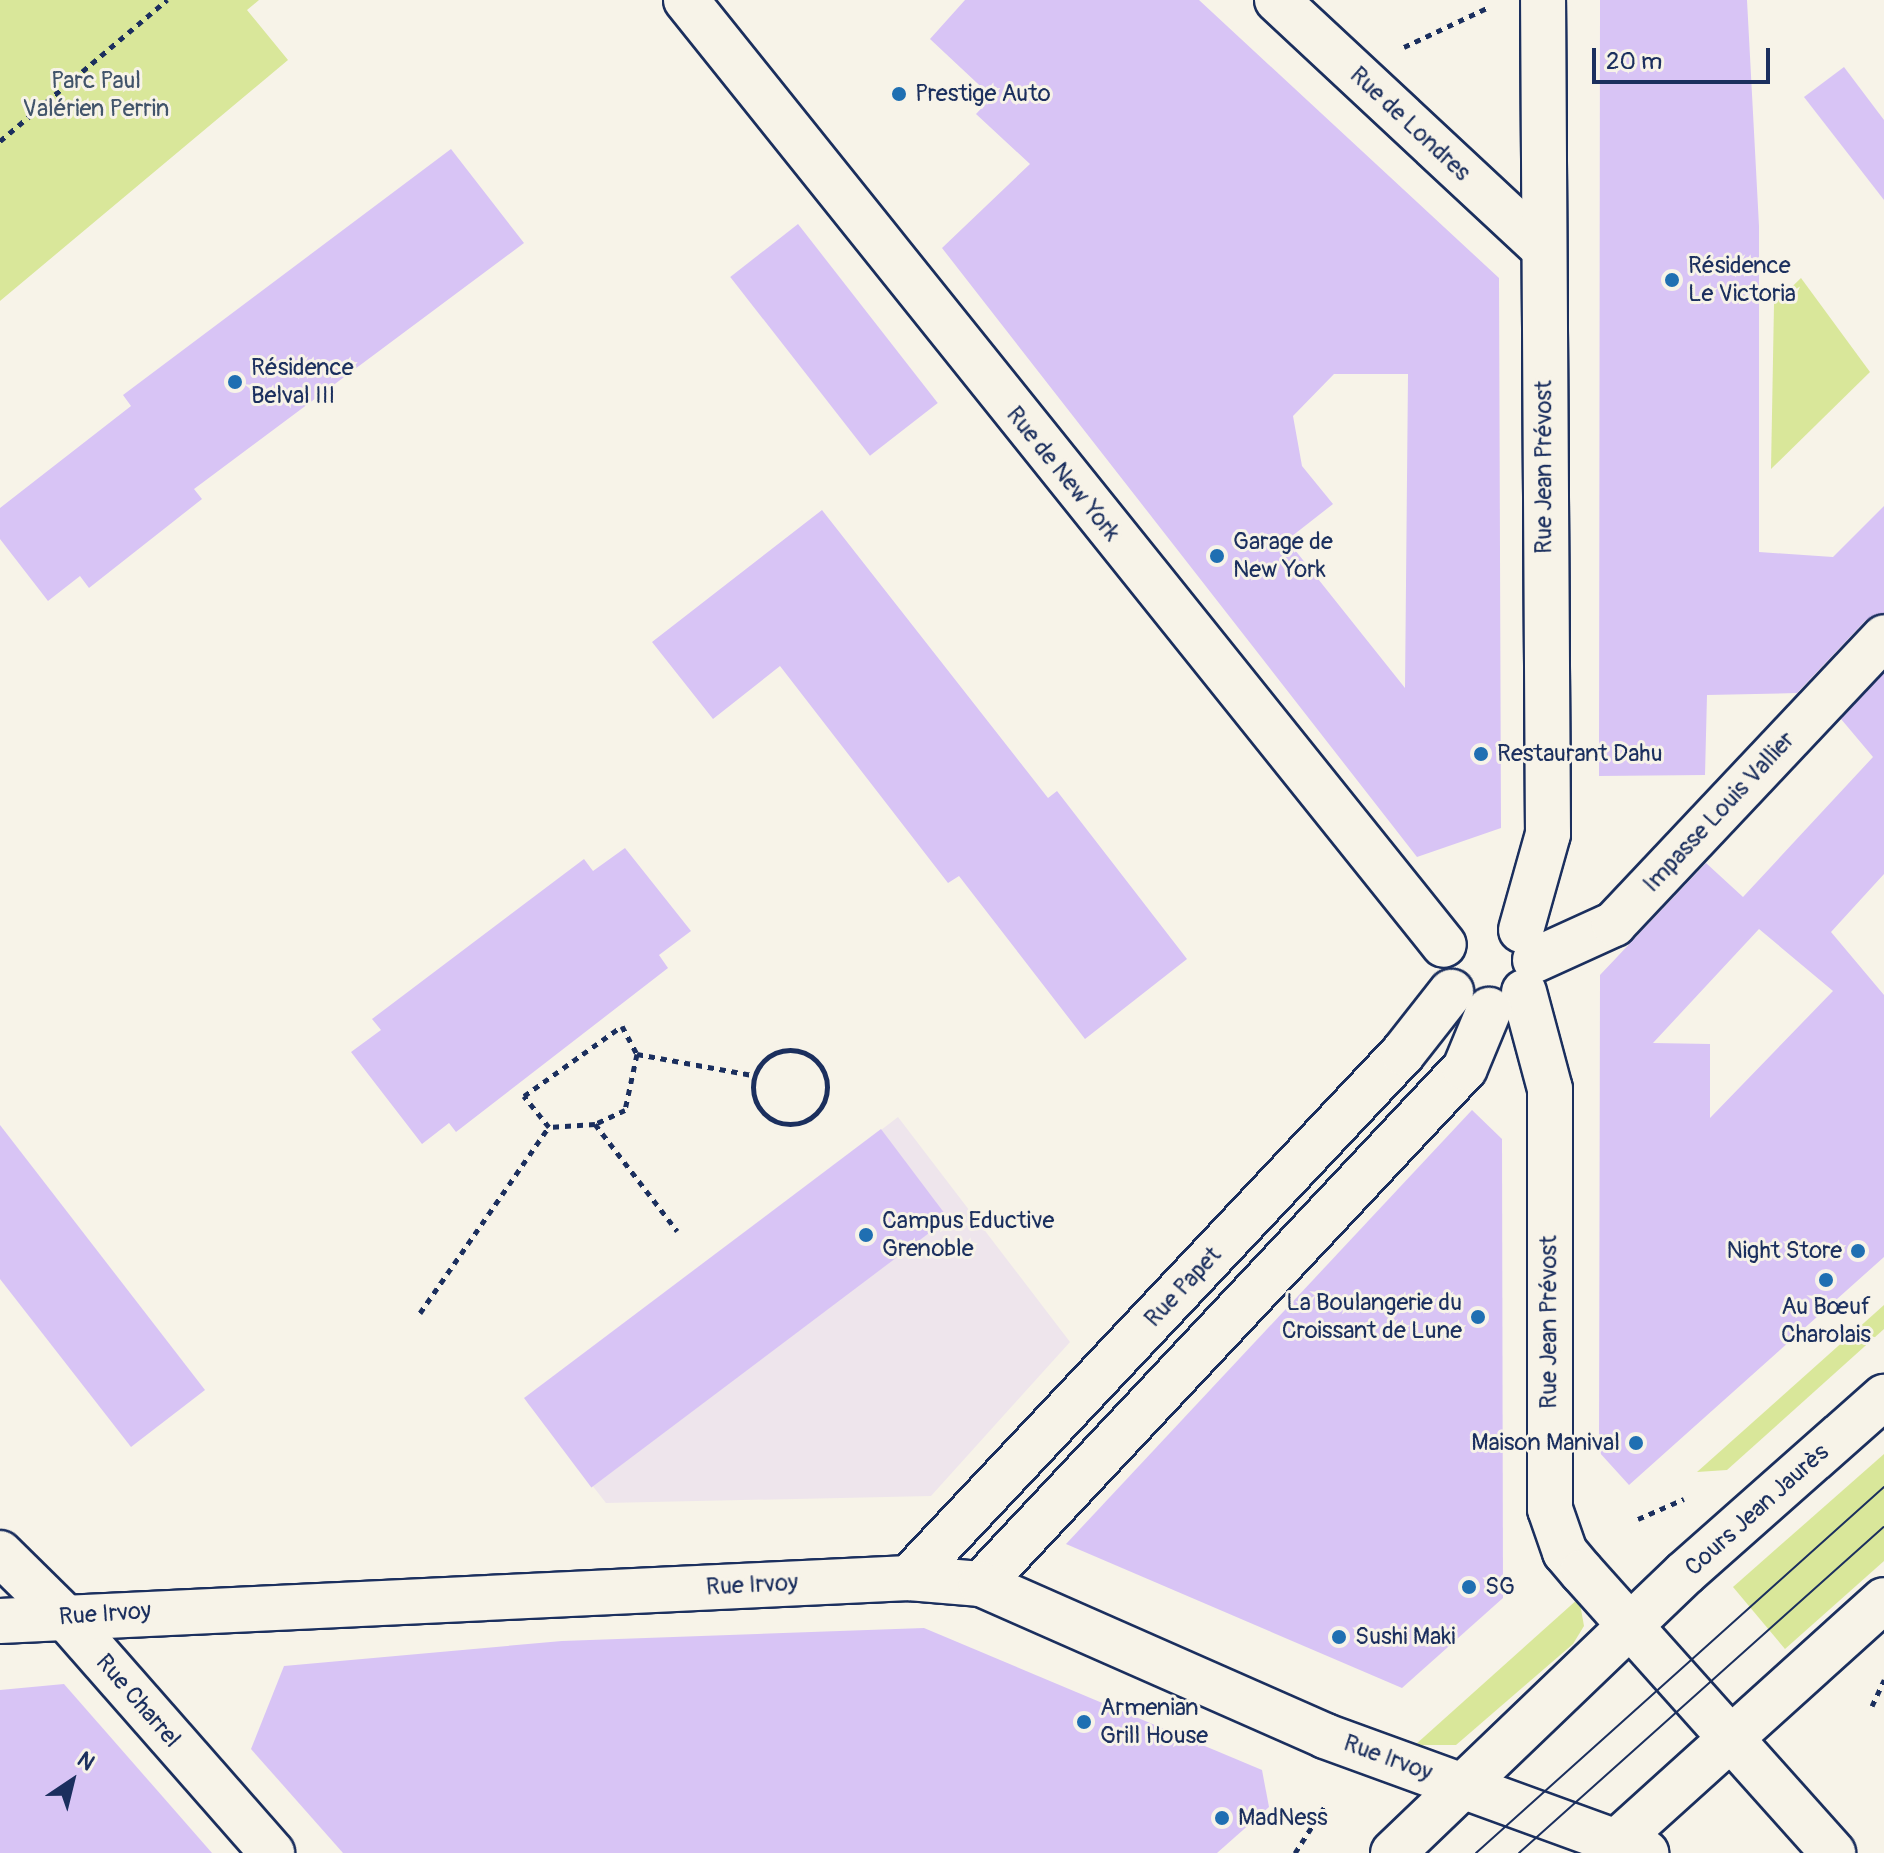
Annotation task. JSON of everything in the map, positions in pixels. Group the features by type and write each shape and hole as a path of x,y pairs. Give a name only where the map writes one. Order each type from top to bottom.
{"street":[{"name":"Rue de New York","path":"686,0 1490,958"},
{"name":"Rue de Londres","path":"1277,0 1543,248"},
{"name":"Rue Jean Prévost","path":"1543,0 1548,834 1490,958 1550,1089 1550,1509 1565,1552 1634,1625"},
{"name":"Impasse Louis Vallier","path":"1490,958 1614,924 1884,637"},
{"name":"Rue Papet","path":"909,1578 1490,958"},
{"path":"981,1584 1465,1068 1490,958"},
{"name":"Cours Jean Jaurès","path":"1393,1853 1634,1625 1884,1397"},
{"name":"Rue Charrel","path":"0,1553 65,1617 272,1853"},
{"name":"Rue Irvoy","path":"0,1621 909,1578 981,1584 1303,1727 1464,1786"},
{"path":"1464,1786 1622,1849 1729,1740 1881,1608"},
{"path":"1634,1625 1729,1740 1833,1853"}],"path":[{"path":"1352,71 1504,0"},
{"path":"0,141 163,1"},
{"path":"622,1026 637,1054 625,1110 595,1124 549,1127 524,1096 622,1026"},
{"path":"781,1048 818,1059 829,1084 818,1113 793,1126 771,1121 753,1101 752,1075 781,1048"},
{"path":"637,1054 752,1075"},
{"path":"595,1124 677,1231"},
{"path":"420,1313 549,1127"},
{"path":"1872,1706 1884,1680"},
{"path":"1295,1853 1325,1806"}],"shaded area":[{"name":"Campus Eductive Grenoble","path":"898,1117 1070,1342 931,1496 606,1503 527,1402"}],"green space":[{"name":"Parc Paul Valérien Perrin","path":"0,0 259,0 247,10 288,60 0,301"},
{"path":"1801,278 1870,372 1771,469 1774,304"},
{"path":"1884,1305 1884,1329 1727,1470 1697,1472"},
{"path":"1884,1454 1884,1561 1785,1649 1733,1587"},
{"path":"1579,1598 1584,1626 1573,1644 1456,1745 1415,1745"}],"building":[{"path":"965,0 1199,0 1499,278 1501,828 1417,857 942,248 1030,164 976,114 992,97 930,39","holes":["1334,374 1408,374 1405,688 1287,540 1333,504 1302,466 1293,416"]},
{"name":"Résidence Le Victoria","path":"1600,0 1747,0 1759,226 1759,552 1833,557 1884,506 1884,613 1866,620 1797,693 1707,695 1705,775 1599,776"},
{"path":"1844,67 1884,120 1884,200 1804,97"},
{"name":"Résidence Belval III","path":"451,149 524,243 194,489 202,499 89,588 80,576 48,601 0,539 0,508 131,406 123,395"},
{"path":"798,224 938,403 870,456 730,277"},
{"path":"822,510 1048,798 1057,791 1187,959 1085,1039 959,876 948,883 780,666 713,719 652,642"},
{"path":"1884,673 1884,874 1831,932 1884,995 1884,1257 1629,1485 1599,1452 1600,975 1706,863 1743,897 1873,757 1841,719","holes":["1759,929 1833,991 1710,1118 1710,1044 1653,1043"]},
{"path":"625,848 691,931 659,955 668,968 456,1132 449,1123 422,1144 351,1052 381,1030 372,1019 584,859 593,871"},
{"path":"1472,1110 1502,1139 1503,1598 1402,1688 1066,1544"},
{"path":"0,1125 205,1390 131,1447 0,1279"},
{"path":"881,1129 948,1218 591,1487 524,1398"},
{"path":"924,1628 1262,1770 1269,1807 1217,1853 343,1853 251,1749 284,1666 562,1641"},
{"path":"64,1684 212,1853 0,1853 0,1690"}],"tram line":[{"path":"1476,1853 1884,1487"},
{"path":"1519,1853 1884,1527"}],"place":[{"name":"Prestige Auto","path":"899,94"},
{"name":"Résidence Le Victoria","path":"1672,280"},
{"name":"Résidence Belval III","path":"235,382"},
{"name":"Garage de New York","path":"1217,556"},
{"name":"Restaurant Dahu","path":"1481,754"},
{"name":"Campus Eductive Grenoble","path":"866,1235"},
{"name":"Night Store","path":"1858,1251"},
{"name":"Au Bœuf Charolais","path":"1826,1280"},
{"name":"La Boulangerie du Croissant de Lune","path":"1478,1317"},
{"name":"Maison Manival","path":"1636,1443"},
{"name":"SG","path":"1469,1587"},
{"name":"Sushi Maki","path":"1339,1637"},
{"name":"Armenian Grill House","path":"1084,1722"},
{"name":"MadNess","path":"1222,1818"}]}
